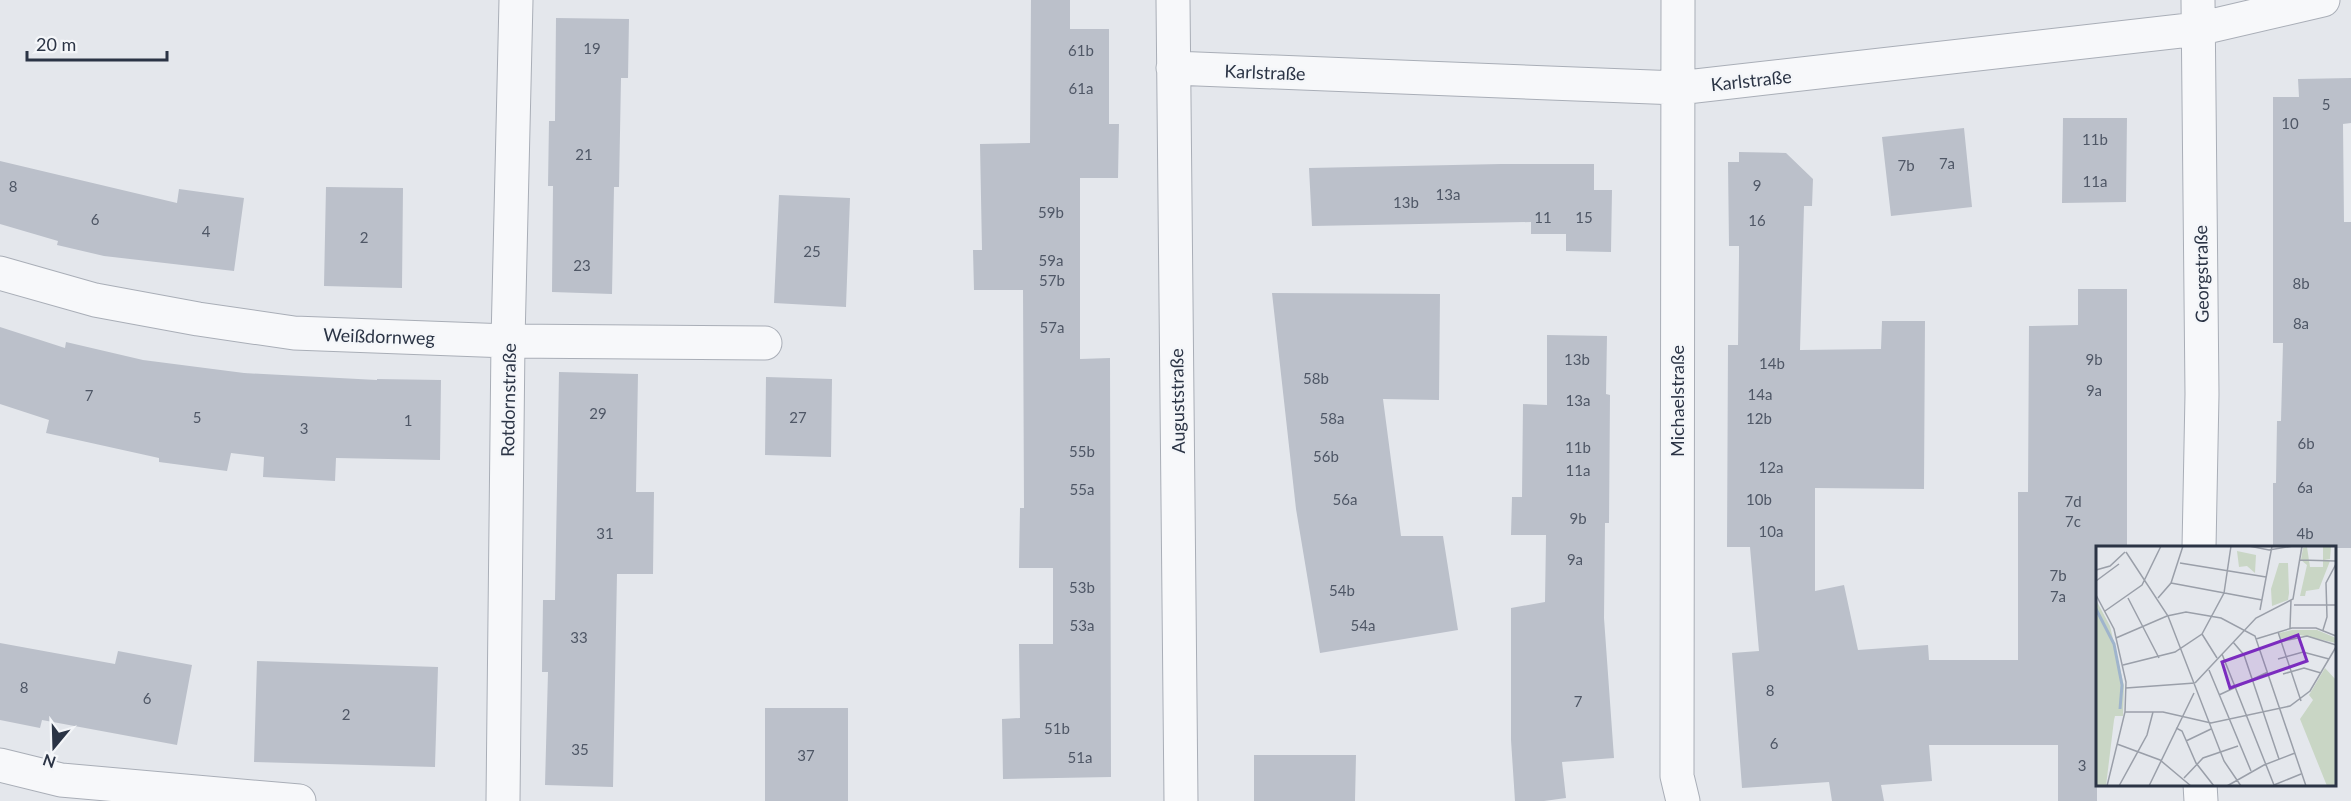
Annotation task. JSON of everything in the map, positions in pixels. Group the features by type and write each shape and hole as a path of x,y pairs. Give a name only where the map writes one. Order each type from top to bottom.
{"street":[{"name":"Rotdornstraße","path":"504,801 508,340 516,0"},
{"name":"Auguststraße","path":"1173,0 1181,801"},
{"name":"Michaelstraße","path":"1678,0 1677,776 1683,801"},
{"name":"Karlstraße","path":"1173,68 1678,88 2198,15 2323,0"},
{"name":"Georgstraße","path":"2198,15 2202,394 2199,546"},
{"name":"Weißdornweg","path":"0,273 95,300 198,319 294,333 508,340 765,343"},
{"path":"0,765 61,780 299,801"},
{"path":"2200,786 2201,801"}],"building":[{"path":"1031,0 1070,0 1070,29 1109,29 1109,124 1119,124 1118,178 1080,178 1080,359 1110,358 1111,777 1003,779 1002,719 1020,718 1019,644 1053,644 1053,568 1019,568 1020,508 1024,508 1023,290 974,290 973,250 982,250 980,144 1030,143"},
{"path":"556,18 629,19 628,78 621,78 619,187 614,187 612,294 552,292 553,186 548,186 549,121 555,121"},
{"path":"2351,78 2351,123 2343,124 2344,222 2351,222 2351,548 2273,546 2273,483 2276,483 2277,421 2281,421 2283,343 2273,343 2273,97 2299,97 2298,79"},
{"path":"2063,118 2127,118 2126,202 2062,203"},
{"path":"1964,128 1972,207 1891,216 1882,137"},
{"path":"1739,152 1786,153 1813,179 1812,206 1804,206 1800,350 1881,349 1882,321 1925,321 1924,489 1815,488 1815,591 1844,585 1858,650 1928,645 1929,660 2018,660 2018,492 2028,492 2029,326 2078,325 2078,289 2127,289 2127,546 2096,546 2097,801 2058,801 2058,745 1929,745 1932,781 1881,785 1884,801 1832,801 1829,782 1742,788 1732,653 1759,651 1750,547 1727,547 1728,345 1738,345 1739,256 1739,246 1729,246 1728,162 1739,162"},
{"path":"0,161 177,203 179,189 244,198 234,271 104,256 57,245 58,241 0,224"},
{"path":"1594,164 1594,190 1612,190 1611,252 1566,251 1566,234 1531,234 1531,222 1312,226 1309,168"},
{"path":"326,187 403,188 402,288 324,286"},
{"path":"779,195 850,198 846,307 774,303"},
{"path":"1272,293 1440,294 1439,400 1383,399 1401,536 1443,536 1458,630 1320,653 1296,509"},
{"path":"0,327 65,348 66,342 143,360 244,373 377,380 441,380 440,460 336,458 335,481 263,477 264,457 231,453 227,471 159,462 159,458 46,433 49,420 0,404"},
{"path":"1547,335 1607,336 1606,394 1610,395 1609,523 1605,523 1604,618 1614,758 1562,762 1566,798 1515,801 1511,740 1511,608 1545,602 1546,535 1511,535 1512,497 1522,497 1523,404 1547,405"},
{"path":"559,372 638,374 636,492 654,492 653,574 617,574 613,787 545,785 548,672 542,672 543,600 555,600"},
{"path":"766,377 832,379 831,457 765,455"},
{"path":"0,643 115,664 118,651 192,665 177,745 42,720 40,728 0,720"},
{"path":"257,661 438,667 435,767 254,762"},
{"path":"765,708 848,708 848,801 765,801"},
{"path":"1254,755 1356,755 1355,801 1254,801"}]}
